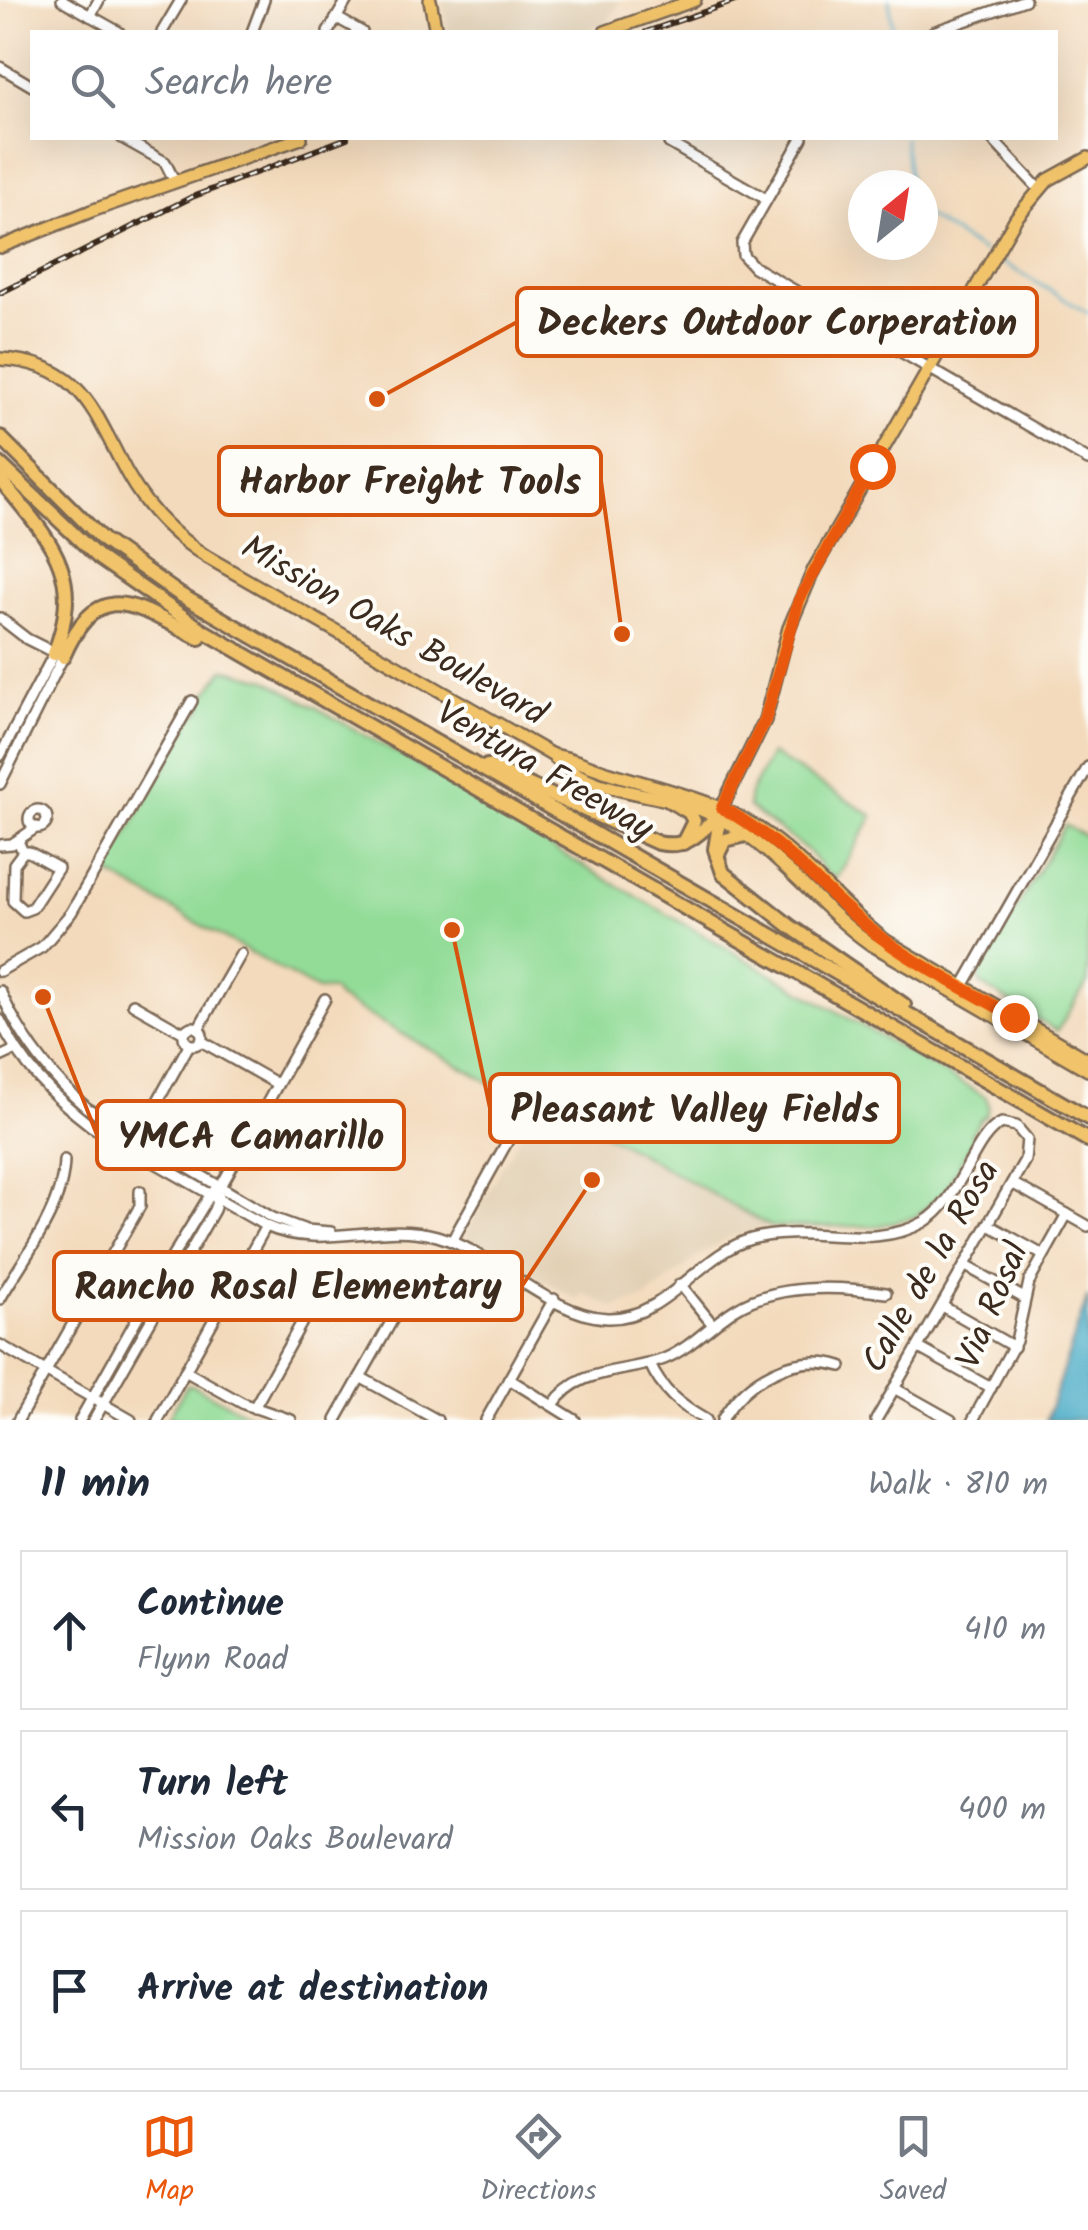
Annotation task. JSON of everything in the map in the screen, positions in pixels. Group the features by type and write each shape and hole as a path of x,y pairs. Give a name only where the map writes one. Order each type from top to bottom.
{"highway":[{"name":"Ventura Freeway","path":"0,437 60,500 132,562 179,594 1088,1118"},
{"name":"Ventura Freeway","path":"0,464 64,528 125,579 202,630 1088,1140"},
{"path":"0,479 52,548 63,571 67,615 58,655"},
{"path":"58,655 84,619 98,609 119,604 144,608 266,668"},
{"path":"422,737 658,843 681,845 698,836 720,812"},
{"path":"668,800 689,812 694,822 689,837 681,845"},
{"path":"720,812 716,858 723,874 900,1000 924,1024"},
{"path":"716,858 725,840 746,836"}],"main road":[{"path":"430,0 436,30"},
{"path":"611,30 695,0"},
{"path":"0,247 273,142"},
{"path":"720,812 765,720 789,628 808,580 998,247 1038,188 1088,158"},
{"name":"Mission Oaks Boulevard","path":"0,359 35,365 62,378 82,394 103,422 135,486 182,540 552,755 562,766 587,780 720,812 858,935 1088,1060"},
{"name":"Mission Oaks Boulevard","path":"552,755 570,757 720,812 772,838 874,932 1003,1021 1088,1070"},
{"path":"1003,1021 1014,1023 1046,1042 1059,1044"}],"street":[{"path":"62,0 115,30"},
{"path":"90,16 99,0"},
{"path":"163,30 181,0"},
{"path":"253,30 264,0"},
{"path":"329,30 347,0"},
{"path":"947,30 1026,0"},
{"path":"337,18 358,30"},
{"path":"0,67 30,85"},
{"path":"126,140 165,162 175,182"},
{"path":"801,140 742,243 743,256 754,267 1088,460"},
{"path":"993,140 1038,188"},
{"path":"669,143 766,199"},
{"path":"0,618 27,639 58,655"},
{"path":"0,756 58,655"},
{"path":"0,784 58,655"},
{"path":"0,970 42,947 71,913 192,701"},
{"path":"960,990 1088,767"},
{"path":"0,845 18,840 38,826"},
{"path":"18,840 23,852"},
{"path":"23,852 58,868 29,910 18,908 12,901 14,864 23,852"},
{"path":"242,954 198,1029 201,1041 277,1084"},
{"path":"0,991 28,1045 62,1086 87,1108 266,1226 286,1235 307,1237 398,1230 452,1241 554,1299 594,1316 626,1316 653,1305 680,1284 713,1325"},
{"path":"94,1420 325,1000"},
{"path":"133,1004 184,1032"},
{"path":"0,1020 15,1050 50,1091 90,1126 216,1194 291,1226 344,1234"},
{"path":"184,1032 192,1027 198,1029"},
{"path":"184,1032 189,1045"},
{"path":"189,1045 201,1041"},
{"path":"136,1140 189,1045"},
{"path":"0,1057 15,1050"},
{"path":"452,1241 521,1117"},
{"name":"Calle de la Rosa","path":"680,1284 713,1257 750,1240 776,1235 887,1235 923,1222 941,1210 955,1192 990,1131 1002,1123 1016,1126 1027,1139 1025,1160 876,1420"},
{"path":"0,1299 57,1198 64,1160"},
{"path":"1012,1183 1088,1226"},
{"path":"18,1420 140,1206 140,1191"},
{"path":"80,1420 162,1272 216,1194"},
{"name":"Via Rosal","path":"974,1420 1014,1347 1024,1298 1066,1214"},
{"path":"990,1224 1043,1255"},
{"path":"158,1420 266,1226"},
{"path":"254,1408 336,1263"},
{"path":"966,1266 1024,1298"},
{"path":"336,1420 395,1315 428,1268"},
{"path":"553,1405 572,1385 592,1375 650,1364 683,1350 713,1325 760,1297 809,1289 886,1293"},
{"path":"486,1420 554,1299"},
{"path":"942,1306 1014,1347"},
{"path":"0,1345 131,1420"},
{"path":"919,1348 991,1388"},
{"path":"722,1420 740,1396 782,1367 823,1360 841,1366"},
{"path":"650,1364 666,1391 684,1408 706,1420"},
{"path":"185,1372 254,1408 291,1420"},
{"path":"360,1377 437,1420"},
{"path":"508,1379 575,1420"},
{"path":"894,1388 951,1420"}],"shaded area":[{"path":"442,0 620,0 607,23 587,30 449,30"},
{"path":"540,1096 771,1227 729,1237 646,1298 613,1308 583,1293 578,1300 469,1240 465,1233 521,1134 533,1122 532,1110"}],"green space":[{"path":"224,669 267,680 470,794 538,840 986,1097 986,1116 971,1135 974,1139 944,1192 915,1217 878,1226 771,1227 540,1097 532,1110 519,1105 519,1099 338,998 332,990 317,990 106,872"},
{"path":"771,754 873,816 838,877 827,874 808,851 748,807 750,793"},
{"path":"1065,825 1088,838 1088,982 1057,1031 980,984 979,973"},
{"path":"187,1385 192,1385 259,1420 167,1420"}],"water":[{"path":"1088,1296 1088,1420 1046,1420"}],"waterway":[{"path":"889,0 893,30"},
{"path":"904,140 908,170"},
{"path":"938,224 983,252"},
{"path":"1000,261 1088,313"}],"railway":[{"path":"652,30 738,0"},
{"path":"0,293 192,197 342,140"}],"place":[{"name":"Deckers Outdoor Corperation","path":"377,399"},
{"name":"Harbor Freight Tools","path":"622,634"},
{"name":"Pleasant Valley Fields","path":"452,930"},
{"name":"YMCA Camarillo","path":"43,997"},
{"name":"Rancho Rosal Elementary","path":"592,1180"}],"route":[{"path":"872,466 799,600 765,720 722,808 772,838 886,941 1014,1017"}]}
